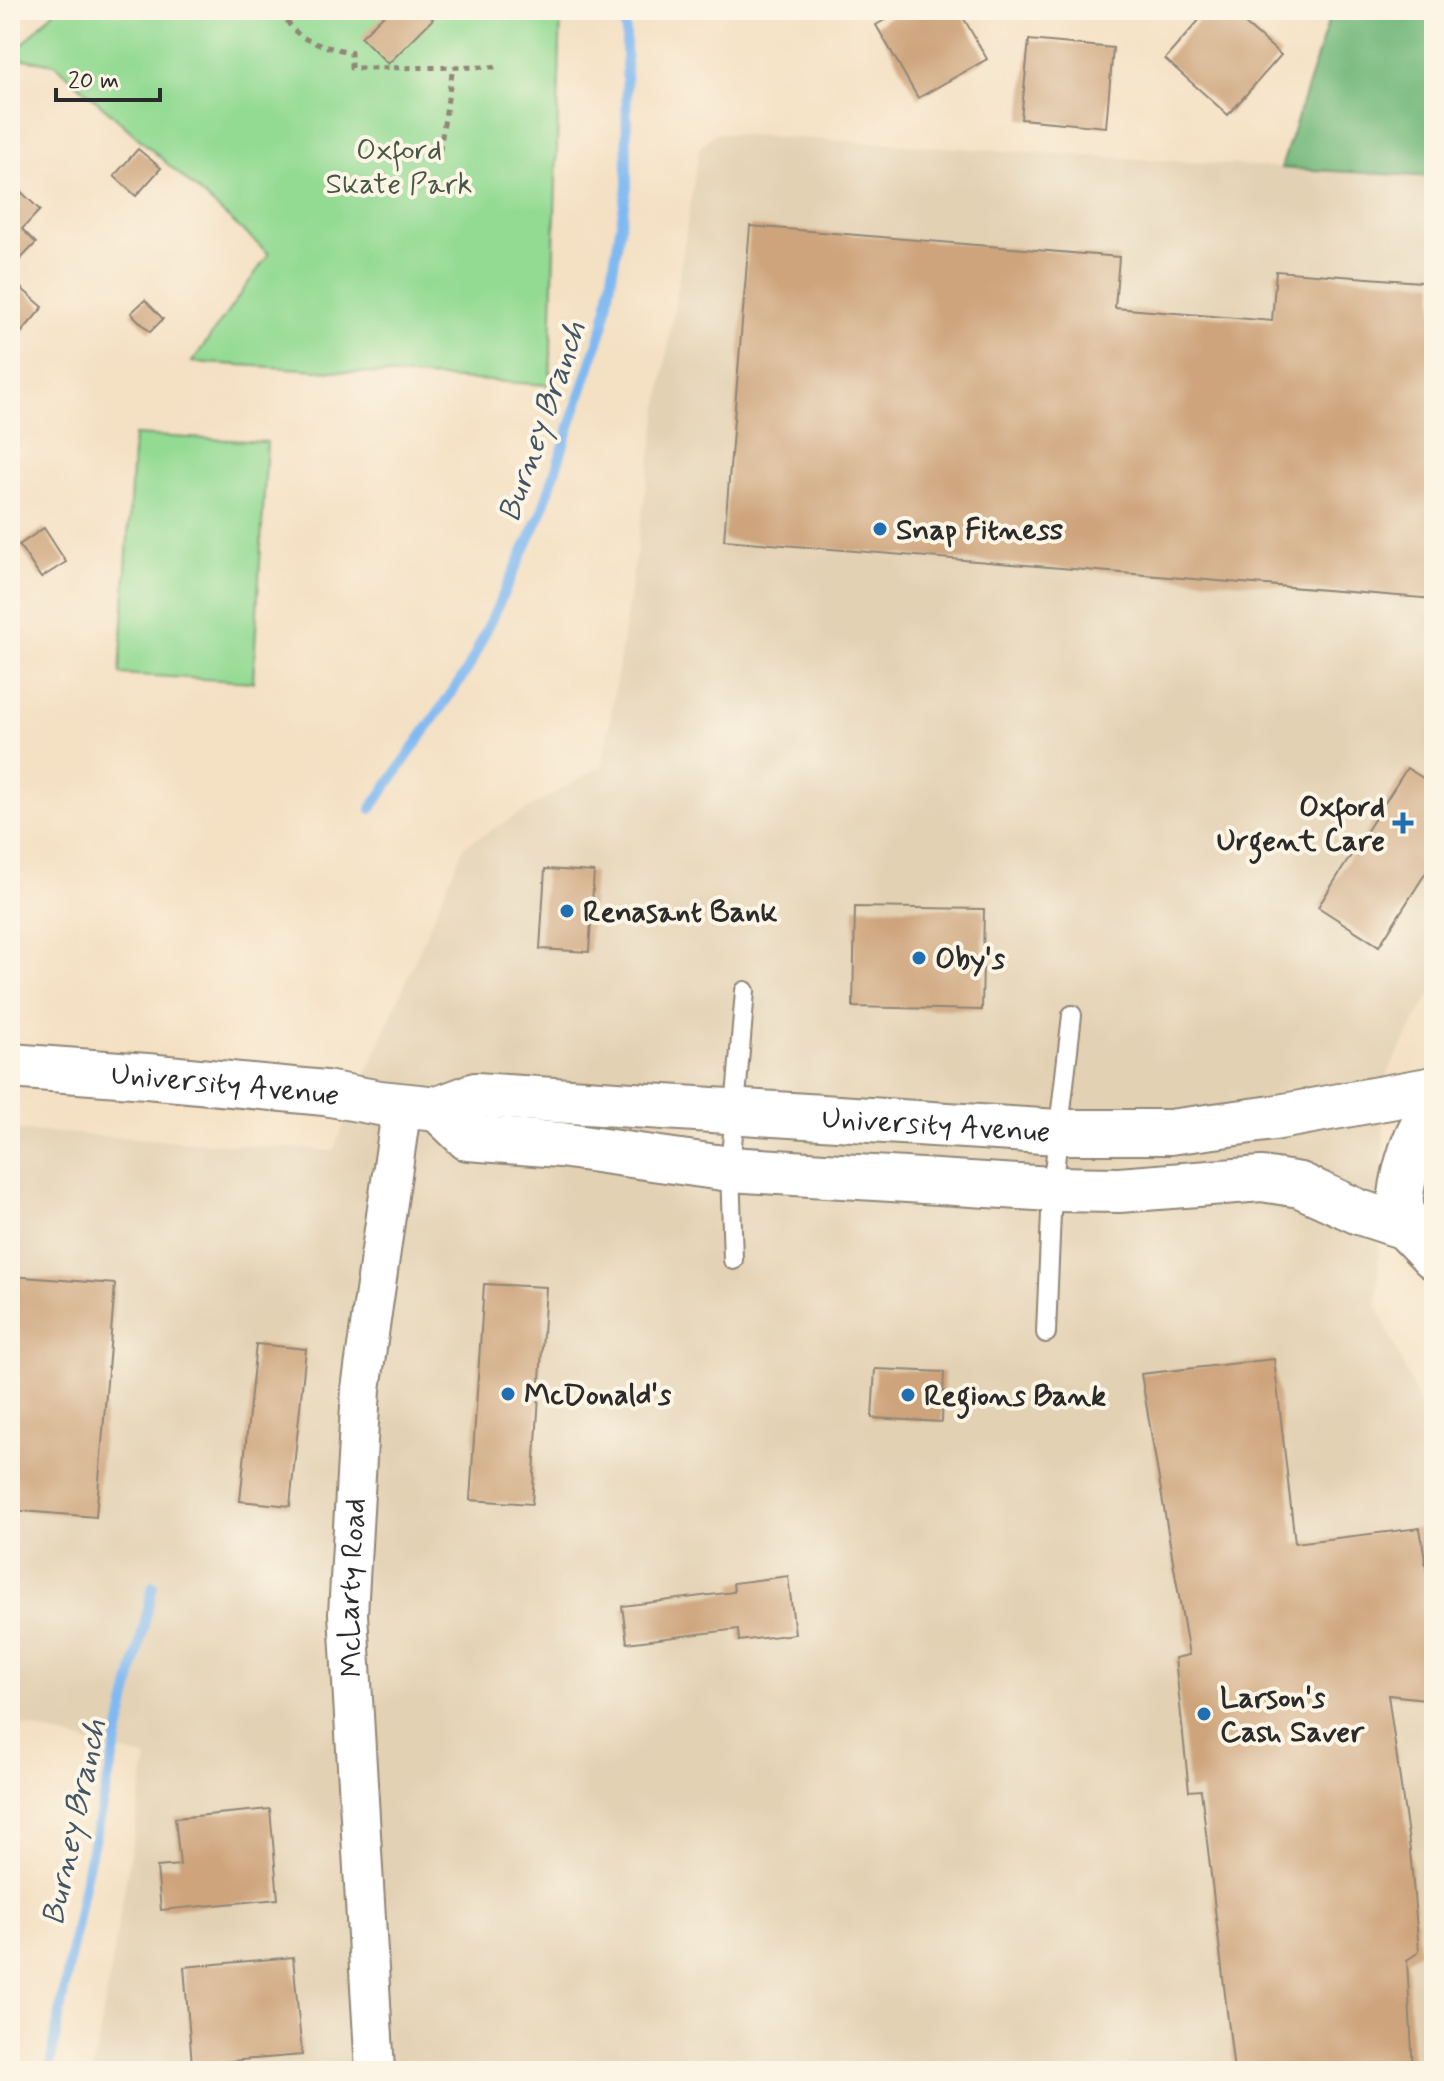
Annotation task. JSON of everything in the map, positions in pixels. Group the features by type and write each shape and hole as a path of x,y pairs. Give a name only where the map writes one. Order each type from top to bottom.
{"main road":[{"name":"University Avenue","path":"10,1066 325,1093 420,1107 476,1095 1058,1132 1170,1132 1273,1118 1434,1089"},
{"name":"University Avenue","path":"420,1107 468,1138 561,1145 730,1169 1052,1189 1119,1190 1262,1179 1300,1185 1420,1242"},
{"name":"University Avenue","path":"1420,1242 1400,1198 1408,1162 1426,1118 1434,1111"}],"street":[{"name":"McLarty Road","path":"375,2071 348,1614 361,1389 420,1107"}],"lane":[{"path":"733,1260 730,1169 745,991"},
{"path":"1046,1333 1052,1189 1072,1015"}],"path":[{"path":"282,10 296,34 318,45 351,52 351,68 499,67"},
{"path":"438,162 453,67"}],"shaded area":[{"path":"715,133 1434,177 1434,988 1386,1076 1377,1306 1434,1436 1434,2071 93,2071 147,1758 10,1722 10,1130 333,1151 464,846 603,765 699,148"}],"green space":[{"name":"Oxford Skate Park","path":"55,10 561,10 550,385 192,362 269,254 55,64 11,57"},
{"path":"1332,10 1434,10 1434,177 1281,168"},
{"path":"134,435 267,442 253,682 120,674"}],"building":[{"path":"389,10 424,10 433,19 388,64 361,37"},
{"path":"902,10 959,10 987,59 918,98 876,25"},
{"path":"1208,10 1229,10 1281,55 1228,115 1165,59"},
{"path":"1029,40 1113,48 1106,127 1021,119"},
{"path":"138,149 161,168 136,196 114,176"},
{"path":"10,181 40,210 22,229 36,243 10,270"},
{"path":"750,226 1119,257 1115,308 1272,321 1276,271 1434,283 1434,599 724,540"},
{"path":"21,288 43,307 10,346 10,301"},
{"path":"145,300 163,319 150,332 131,313"},
{"path":"44,528 66,562 41,578 19,545"},
{"name":"Oxford Urgent Care","path":"1407,768 1434,785 1434,860 1379,946 1318,907"},
{"name":"Renasant Bank","path":"545,869 594,872 589,952 540,949"},
{"name":"Oby's","path":"855,907 984,909 982,1010 853,1007"},
{"path":"10,1276 115,1284 96,1517 10,1510"},
{"name":"McDonald's","path":"484,1284 546,1287 532,1504 470,1500"},
{"path":"256,1344 306,1349 290,1506 240,1501"},
{"path":"1274,1359 1295,1543 1420,1528 1434,1617 1434,1700 1388,1695 1410,1850 1419,1952 1407,1960 1413,2071 1234,2071 1201,1790 1189,1791 1175,1658 1189,1655 1141,1374"},
{"name":"Regions Bank","path":"875,1369 944,1372 942,1422 872,1418"},
{"path":"788,1576 795,1634 739,1641 738,1629 627,1643 622,1606 734,1592 733,1583"},
{"path":"270,1809 278,1899 161,1910 157,1867 180,1865 175,1818"},
{"path":"293,1957 302,2055 192,2064 184,1967"}],"waterway":[{"name":"Burney Branch","path":"371,809 468,669 541,514 604,324 627,187 626,31 623,10"},
{"name":"Burney Branch","path":"49,2071 85,1879 153,1586"}],"place":[{"name":"Snap Fitness","path":"880,529"},
{"name":"Oxford Urgent Care","path":"1403,823"},
{"name":"Renasant Bank","path":"567,911"},
{"name":"Oby's","path":"919,958"},
{"name":"McDonald's","path":"508,1394"},
{"name":"Regions Bank","path":"908,1395"},
{"name":"Larson's Cash Saver","path":"1204,1714"}]}
